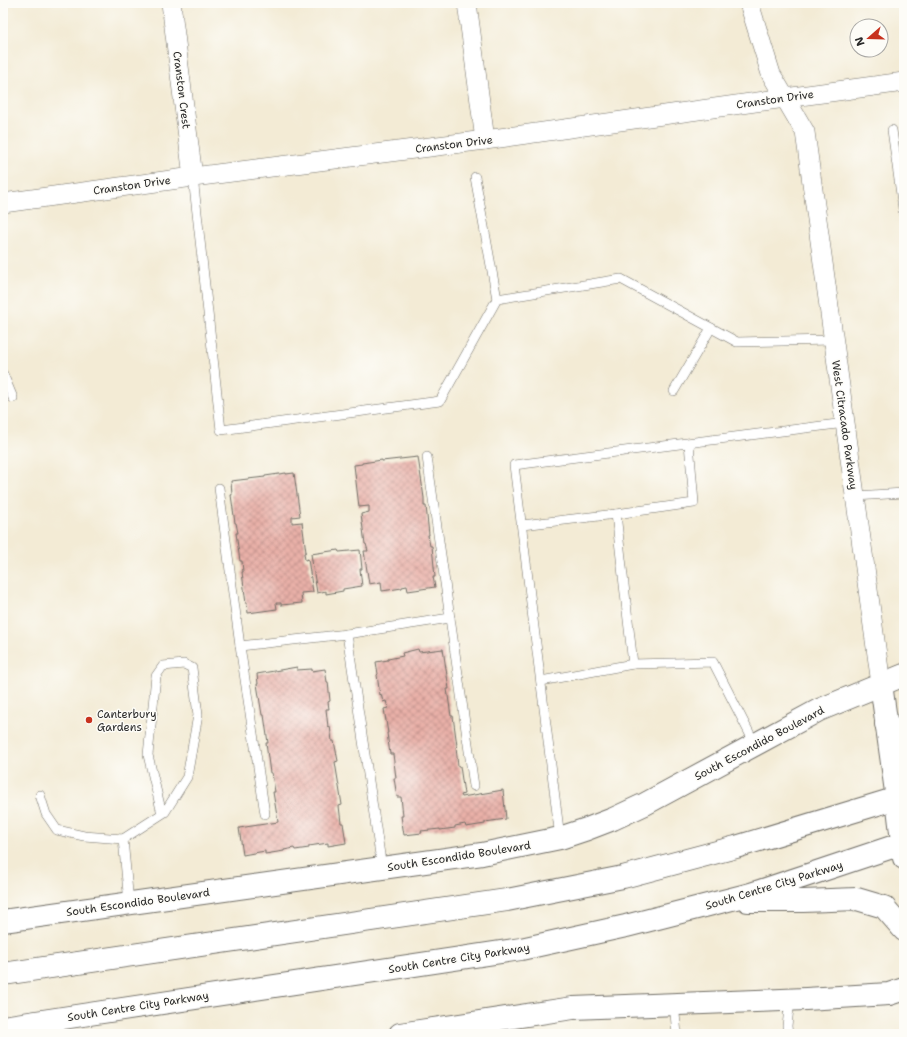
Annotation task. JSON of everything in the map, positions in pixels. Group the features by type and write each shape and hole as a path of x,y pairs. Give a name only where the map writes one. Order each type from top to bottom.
{"main road":[{"name":"South Escondido Boulevard","path":"3,921 482,854 560,838 587,829 645,804 819,710 904,675"},
{"name":"West Citracado Parkway","path":"881,684 886,724 900,798 904,848"},
{"path":"886,724 904,736"},
{"path":"3,974 507,900 623,877 736,847 900,798"},
{"name":"South Centre City Parkway","path":"3,1026 521,949 626,926 751,894 904,848"},
{"path":"723,901 857,899 884,907 904,930"},
{"path":"400,1034 474,1028 573,1008 888,994 904,989"}],"street":[{"name":"Cranston Crest","path":"171,3 193,177"},
{"path":"467,3 486,140"},
{"name":"West Citracado Parkway","path":"748,3 771,74 805,132 881,684"},
{"name":"Cranston Drive","path":"3,203 193,177 486,140 904,82"}],"lane":[{"path":"892,130 904,216"},
{"path":"193,177 221,430 440,401 497,299 475,176"},
{"path":"497,299 621,279 737,342 833,340"},
{"path":"674,392 711,328"},
{"path":"3,374 13,398"},
{"path":"560,838 514,465 845,423"},
{"path":"522,525 694,504 689,443"},
{"path":"427,457 474,786"},
{"path":"219,488 240,646 265,814"},
{"path":"855,496 904,493"},
{"path":"616,514 633,664"},
{"path":"240,646 347,634 450,618"},
{"path":"347,634 382,868"},
{"path":"541,681 633,664 713,662 756,744"},
{"path":"40,795 46,814 57,830 84,836 123,839 166,812 187,777 198,715 192,668 184,664 164,666 156,676 148,755 162,814"},
{"path":"123,839 129,903"},
{"path":"788,1034 787,1026 790,999"},
{"path":"674,1004 678,1034"}],"building":[{"path":"418,457 424,506 426,506 428,535 430,546 432,546 435,577 433,577 435,587 408,591 407,586 382,591 381,582 369,584 364,551 368,551 365,544 361,514 369,512 369,506 359,507 354,465 382,460"},
{"path":"294,473 300,516 292,517 292,523 302,522 306,552 304,553 305,560 308,559 313,592 301,593 302,603 281,605 281,603 276,603 277,609 248,613 242,572 242,561 240,561 236,533 238,533 231,495 231,481"},
{"path":"338,550 339,552 360,550 362,586 326,594 326,591 317,593 311,554"},
{"path":"418,649 419,652 443,649 449,689 447,689 451,716 453,716 457,746 458,766 460,766 464,794 461,795 462,797 503,790 506,819 466,827 465,824 455,826 455,828 421,831 422,833 404,835 401,816 403,816 401,797 397,797 394,778 396,778 393,754 390,754 387,733 384,709 388,708 386,701 383,702 381,694 380,695 376,662 403,656 402,653"},
{"path":"297,667 297,670 312,669 312,671 325,669 330,701 328,702 329,709 326,709 328,727 330,726 332,741 334,741 338,761 335,762 342,805 339,806 346,843 328,846 328,843 295,850 294,848 265,854 265,851 243,855 239,828 278,822 273,792 275,792 272,773 270,773 266,743 268,743 264,715 262,715 257,684 257,674"}],"place":[{"name":"Canterbury Gardens","path":"89,720"}]}
